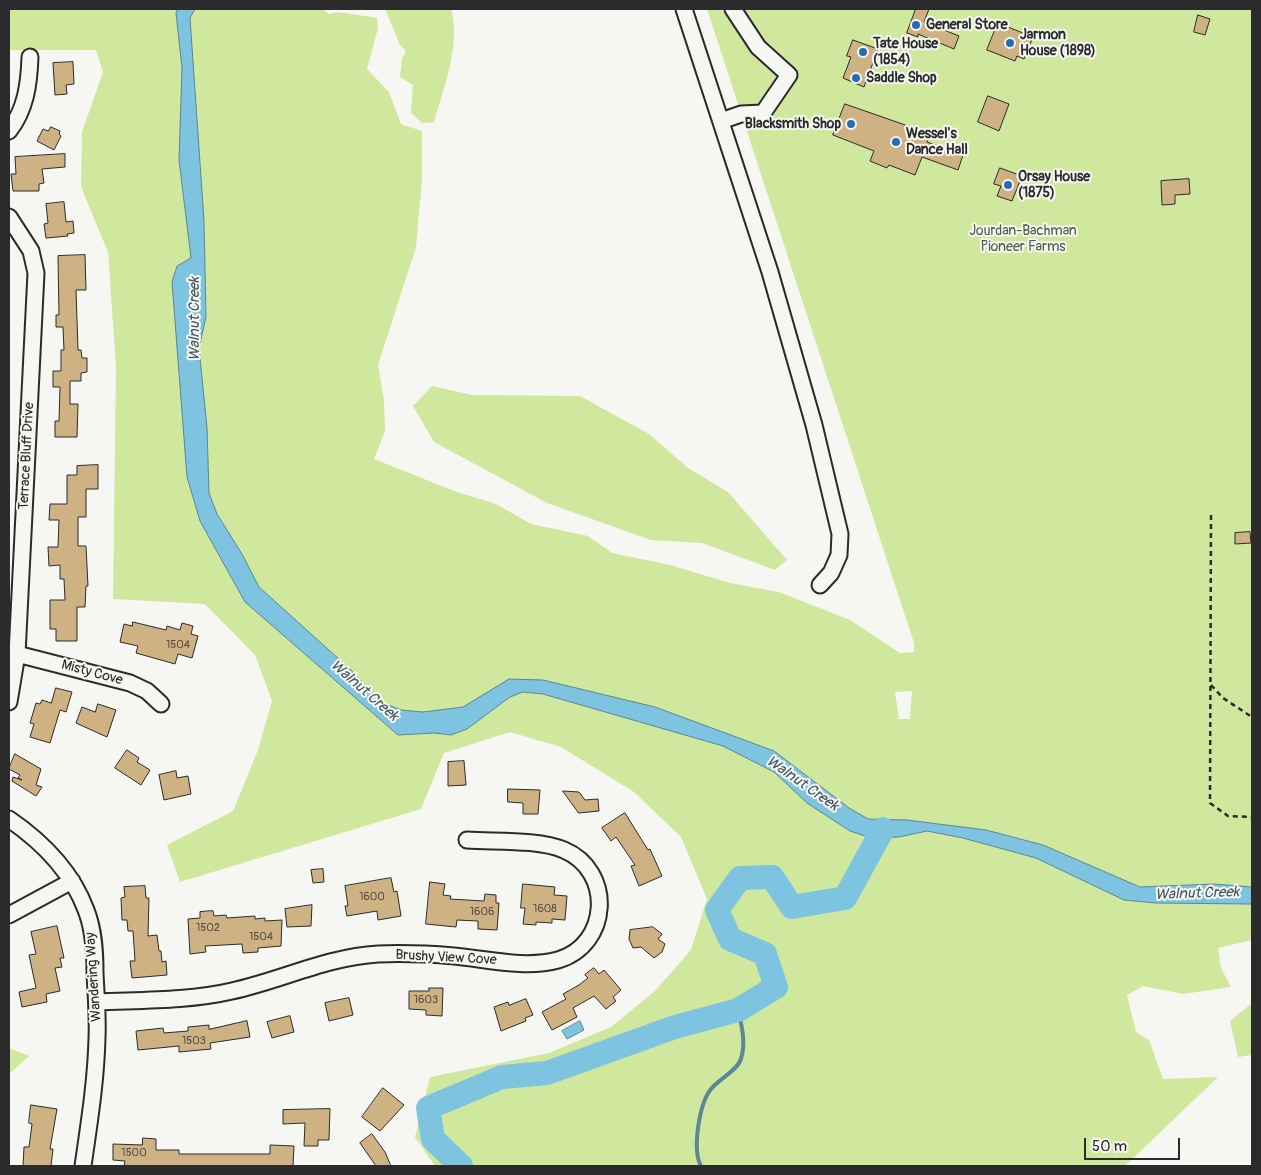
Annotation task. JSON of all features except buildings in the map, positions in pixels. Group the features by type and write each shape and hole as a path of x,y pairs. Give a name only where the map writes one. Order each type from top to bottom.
{"street":[{"path":"684,9 770,272 814,425 840,534 839,555 831,573 820,585"},
{"path":"721,121 741,114 763,113 789,75 758,47 733,9"},
{"path":"9,131 16,121 28,90 30,57"},
{"name":"Terrace Bluff Drive","path":"9,217 31,250 36,273 17,654 9,702"},
{"name":"Misty Cove","path":"17,654 130,683 147,691 161,704"},
{"name":"Wandering Way","path":"9,819 42,844 72,881 86,910 92,931 97,1002 95,1075 84,1166"},
{"name":"Brushy View Cove","path":"97,1002 220,994 246,988 320,964 378,954 453,956 525,963 551,962 573,954 587,943 597,922 599,891 593,875 582,862 564,850 542,845 467,840"},
{"path":"9,915 72,881"}],"path":[{"path":"1211,515 1210,803 1228,816 1252,817"},
{"path":"1210,684 1223,698 1252,717"}],"green space":[{"name":"Jourdan-Bachman Pioneer Farms","path":"9,9 324,9 328,14 338,12 377,18 378,28 367,69 389,92 401,124 422,131 422,179 416,247 378,365 384,401 385,431 374,459 454,491 496,504 531,524 588,536 612,553 670,565 730,583 779,592 850,620 900,653 914,652 914,643 707,9 1252,9 1252,940 1218,948 1221,968 1231,987 1183,994 1143,986 1127,995 1136,1032 1149,1040 1163,1079 1218,1077 1125,1166 435,1166 415,1137 430,1077 549,1053 611,1027 656,990 691,950 707,899 681,837 634,792 561,747 510,732 444,753 421,809 180,882 167,845 233,811 258,750 272,701 255,655 205,604 113,599 116,367 108,252 81,187 82,132 103,72 96,50 9,50","holes":["912,691 910,719 899,719 895,692"]},
{"path":"385,9 451,9 454,23 453,51 434,122 422,123 411,113 413,85 400,77 402,59 406,51 400,45"},
{"path":"432,386 472,395 580,396 649,434 688,468 728,492 787,560 775,570 702,543 651,540 547,503 434,442 413,406"},
{"path":"1252,1003 1252,1055 1238,1057 1230,1021"},
{"path":"9,1048 29,1056 9,1074"}],"water":[{"name":"Walnut Creek","path":"178,9 195,9 190,18 204,221 206,317 199,348 207,428 209,493 217,514 242,554 259,587 350,669 381,702 401,710 423,712 463,707 509,679 543,680 655,707 774,751 849,808 868,819 907,820 986,830 1043,845 1140,887 1214,884 1252,887 1252,904 1156,903 1124,900 1036,858 963,838 927,831 899,837 871,838 850,831 807,803 774,772 723,746 543,694 523,692 510,697 467,729 451,735 434,733 398,735 245,602 200,521 187,477 172,282 177,266 191,258 179,160 182,68 176,13"},
{"path":"580,1021 584,1030 567,1039 562,1031"}],"waterway":[{"path":"461,1166 433,1139 428,1108 502,1077 547,1073 675,1027 738,1010 776,987 765,954 730,939 717,910 740,878 772,877 792,907 845,898 883,829"},
{"path":"701,1166 698,1159 697,1139 703,1105 714,1085 732,1071 741,1059 743,1041 738,1010"}],"place":[{"name":"General Store","path":"916,25"},
{"name":"Jarmon House (1898)","path":"1010,43"},
{"name":"Tate House (1854)","path":"863,52"},
{"name":"Saddle Shop","path":"856,78"},
{"name":"Blacksmith Shop","path":"851,124"},
{"name":"Wessel's Dance Hall","path":"896,142"},
{"name":"Orsay House (1875)","path":"1008,185"}]}
